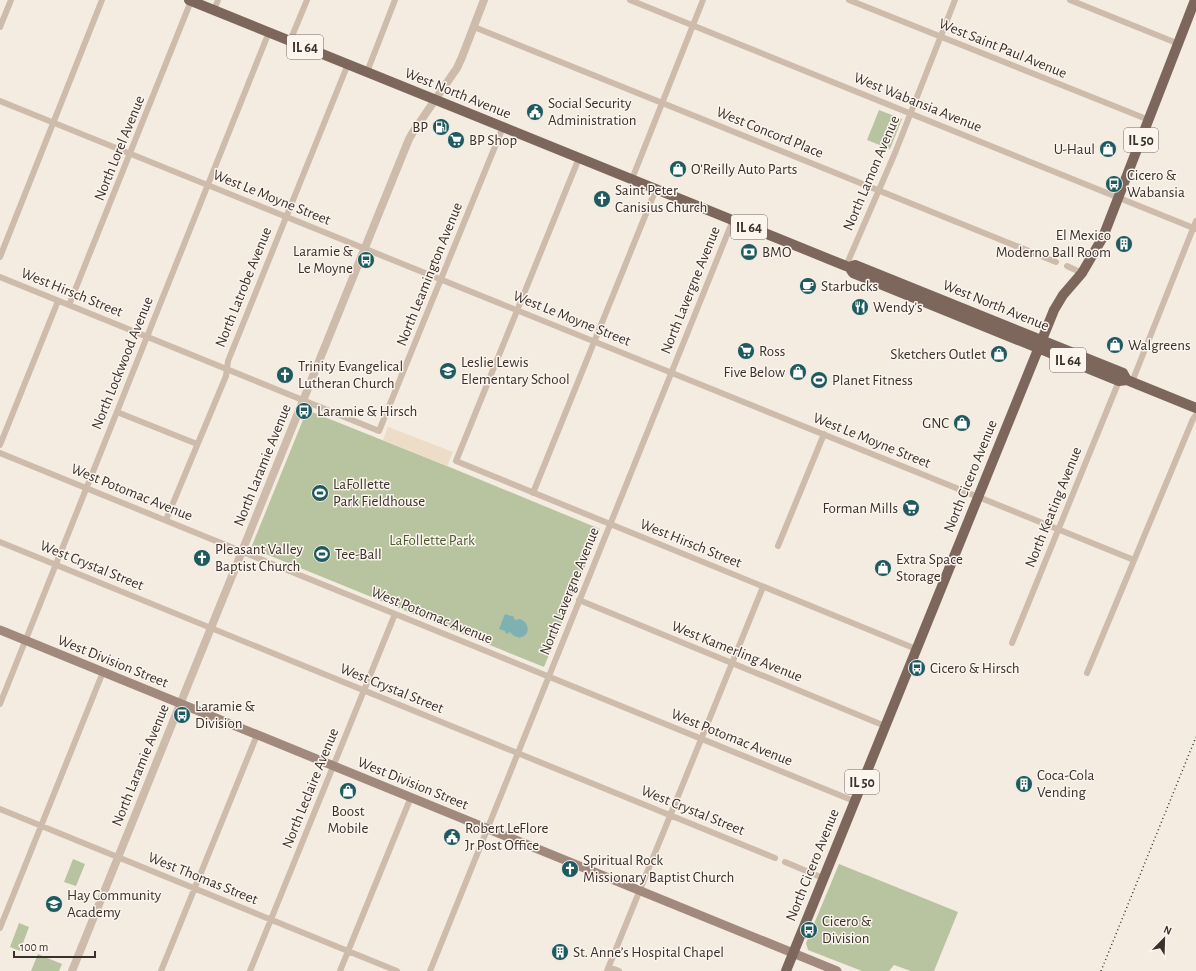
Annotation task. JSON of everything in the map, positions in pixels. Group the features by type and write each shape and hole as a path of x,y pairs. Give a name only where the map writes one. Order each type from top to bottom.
{"main road":[{"name":"North Cicero Avenue","path":"786,971 1054,310 1063,295 1082,273 1103,237 1196,0"},
{"name":"West North Avenue","path":"190,1 848,267 856,265 1040,344 1123,373 1126,381 1196,408"},
{"name":"West Division Street","path":"0,630 837,971"}],"street":[{"path":"0,27 11,0"},
{"path":"0,257 102,0"},
{"path":"214,10 218,0"},
{"path":"290,41 307,0"},
{"path":"367,72 395,0"},
{"name":"North Laramie Avenue","path":"72,971 364,248 413,132 457,68 484,0"},
{"name":"West Wabansia Avenue","path":"630,0 1195,228"},
{"path":"632,179 703,0"},
{"name":"West Saint Paul Avenue","path":"849,0 1149,120"},
{"name":"North Lamon Avenue","path":"848,267 955,0"},
{"path":"1070,0 1178,44"},
{"name":"North Lorel Avenue","path":"70,305 131,154 190,1"},
{"name":"West Concord Place","path":"474,27 1056,262"},
{"name":"North Lockwood Avenue","path":"0,704 269,32"},
{"name":"North Latrobe Avenue","path":"166,520 226,376 228,361 348,64"},
{"name":"West Le Moyne Street","path":"0,101 1134,560"},
{"name":"North Leamington Avenue","path":"379,431 503,127"},
{"path":"518,310 579,158"},
{"path":"533,493 656,189"},
{"name":"North Lavergne Avenue","path":"430,971 733,220"},
{"name":"North Keating Avenue","path":"1012,643 1058,529 1195,228 1196,221"},
{"path":"1067,266 1082,273"},
{"name":"West Hirsch Street","path":"0,277 379,431"},
{"path":"0,445 58,301"},
{"name":"West Hirsch Street","path":"518,310 456,461 916,649"},
{"path":"117,412 197,444"},
{"path":"1087,673 1193,419 1196,415"},
{"path":"778,546 824,434"},
{"name":"West Potomac Avenue","path":"0,453 854,801"},
{"name":"West Crystal Street","path":"0,542 775,858"},
{"path":"618,971 608,969 763,587"},
{"name":"West Kamerling Avenue","path":"579,600 885,726"},
{"name":"North Leclaire Avenue","path":"250,971 395,614"},
{"path":"0,928 103,672"},
{"path":"161,971 257,735"},
{"path":"340,971 411,797"},
{"name":"West Thomas Street","path":"0,809 397,971"},
{"path":"785,862 824,878"}],"green space":[{"path":"879,110 902,119 890,149 867,140"},
{"name":"LaFollette Park","path":"307,410 600,529 544,667 251,548"},
{"path":"73,859 85,864 76,886 64,882"},
{"path":"839,864 958,912 934,971 911,971 894,965 889,971 862,971 808,950 806,943"},
{"path":"19,923 29,927 20,951 10,947"},
{"path":"38,954 62,964 59,971 31,971"}],"shaded area":[{"path":"388,427 453,452 447,466 383,440"}],"water":[{"path":"505,614 513,616 515,620 520,619 525,622 528,630 527,634 517,637 510,632 506,634 505,631 499,629"}],"railway":[{"path":"1101,971 1196,737"}],"place":[{"name":"Social Security Administration","path":"535,112"},
{"name":"BP","path":"441,127"},
{"name":"BP Shop","path":"456,140"},
{"name":"U-Haul","path":"1108,149"},
{"name":"O'Reilly Auto Parts","path":"678,169"},
{"name":"Cicero & Wabansia","path":"1114,184"},
{"name":"Saint Peter Canisius Church","path":"602,199"},
{"name":"El Mexico Moderno Ball Room","path":"1124,244"},
{"name":"BMO","path":"749,252"},
{"name":"Laramie & Le Moyne","path":"366,260"},
{"name":"Starbucks","path":"808,286"},
{"name":"Wendy's","path":"860,307"},
{"name":"Walgreens","path":"1115,345"},
{"name":"Ross","path":"746,351"},
{"name":"Sketchers Outlet","path":"999,354"},
{"name":"Leslie Lewis Elementary School","path":"448,371"},
{"name":"Five Below","path":"798,372"},
{"name":"Trinity Evangelical Lutheran Church","path":"285,375"},
{"name":"Planet Fitness","path":"819,380"},
{"name":"Laramie & Hirsch","path":"304,411"},
{"name":"GNC","path":"962,423"},
{"name":"LaFollette Park Fieldhouse","path":"320,493"},
{"name":"Forman Mills","path":"911,508"},
{"name":"Tee-Ball","path":"322,554"},
{"name":"Pleasant Valley Baptist Church","path":"202,558"},
{"name":"Extra Space Storage","path":"883,568"},
{"name":"Cicero & Hirsch","path":"917,668"},
{"name":"Laramie & Division","path":"182,715"},
{"name":"Coca-Cola Vending","path":"1024,784"},
{"name":"Boost Mobile","path":"348,791"},
{"name":"Robert LeFlore Jr Post Office","path":"452,837"},
{"name":"Spiritual Rock Missionary Baptist Church","path":"570,869"},
{"name":"Hay Community Academy","path":"54,904"},
{"name":"Cicero & Division","path":"809,930"},
{"name":"St. Anne’s Hospital Chapel","path":"560,952"}]}
